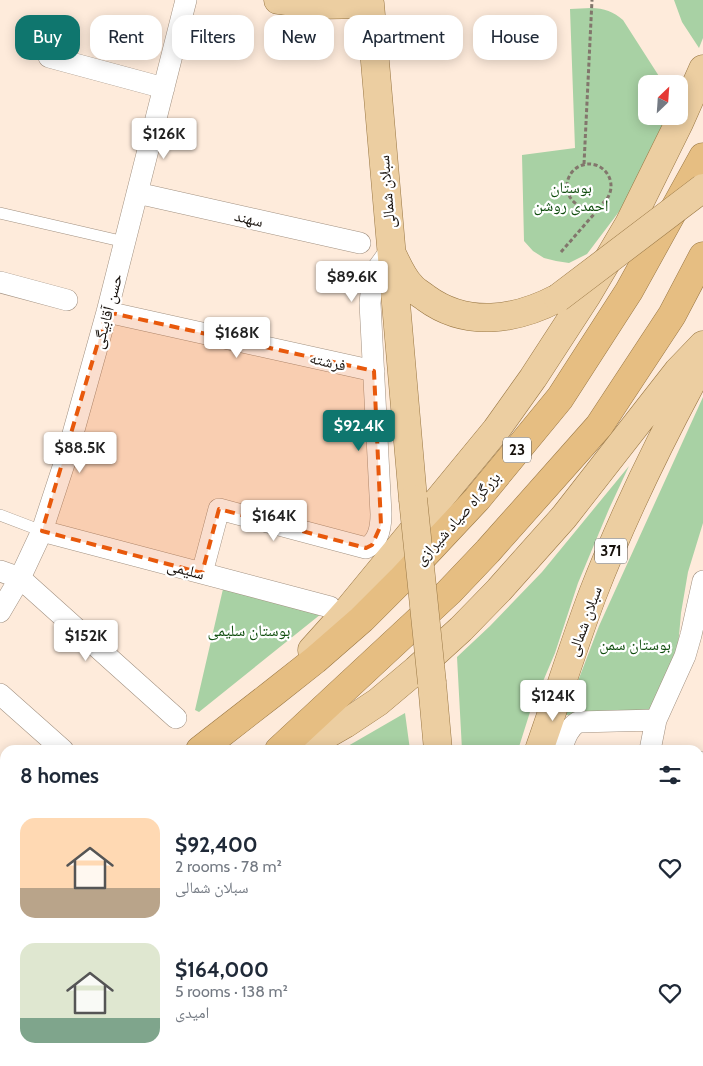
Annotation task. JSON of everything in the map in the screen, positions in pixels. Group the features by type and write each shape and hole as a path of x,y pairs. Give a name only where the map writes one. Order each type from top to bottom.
{"highway":[{"name":"بزرگراه صیاد شیرازی","path":"206,745 315,660 362,619 477,498 560,398 629,291 703,157"},
{"path":"284,745 449,592 599,426 672,315 703,256"}],"main road":[{"name":"سبلان شمالی","path":"278,0 314,5 370,4 413,499 438,745"},
{"path":"272,694 361,595 496,430 533,378 587,295 629,224 679,123 703,69"},
{"path":"391,250 400,271 411,287 437,306 464,316 496,318 525,313 558,298 703,188"},
{"path":"309,745 378,702 467,623 564,517 678,371 703,345"},
{"name":"سبلان شمالی","path":"541,745 592,596 628,510 665,431 703,360"}],"street":[{"name":"حسن آقابیگی","path":"0,612 20,578 42,531 67,455 108,312 186,0"},
{"path":"60,60 164,88"},
{"name":"سهند","path":"137,193 360,243"},
{"path":"202,573 219,509 366,548 374,542 381,525 370,303 372,284 378,268 391,250"},
{"path":"0,282 67,300"},
{"name":"فرشته","path":"108,312 374,371"},
{"name":"سلیمی","path":"42,531 330,607"},
{"path":"0,571 20,578 176,718"},
{"path":"651,745 656,720 684,656 691,635 703,581"},
{"path":"0,694 57,745"},
{"path":"563,745 569,730 578,722 656,720"}],"lane":[{"path":"0,213 125,242"},
{"path":"0,515 42,531"}],"path":[{"path":"584,164 592,0"},
{"path":"561,252 605,202 612,189 609,175 598,165 592,163 577,166 572,171 566,185 571,200 584,208 599,206 605,202"}],"highlighted area":[{"path":"107,312 374,371 381,525 372,545 366,548 219,509 202,573 42,531"}],"green space":[{"path":"674,0 703,0 703,38 699,48 682,22"},
{"name":"بوستان احمدی روشن","path":"570,9 600,9 608,11 623,20 658,75 638,75 638,125 664,125 621,209 587,254 569,263 544,258 533,251 524,241 522,155 575,148"},
{"name":"بوستان سمن","path":"703,397 703,523 688,572 681,613 678,647 653,712 565,715 599,626"},
{"path":"629,466 578,583 555,653 530,712 520,745 462,745 457,657 542,572"},
{"name":"بوستان سلیمی","path":"223,589 321,614 199,712 195,710"},
{"path":"405,713 409,745 350,745"}]}
